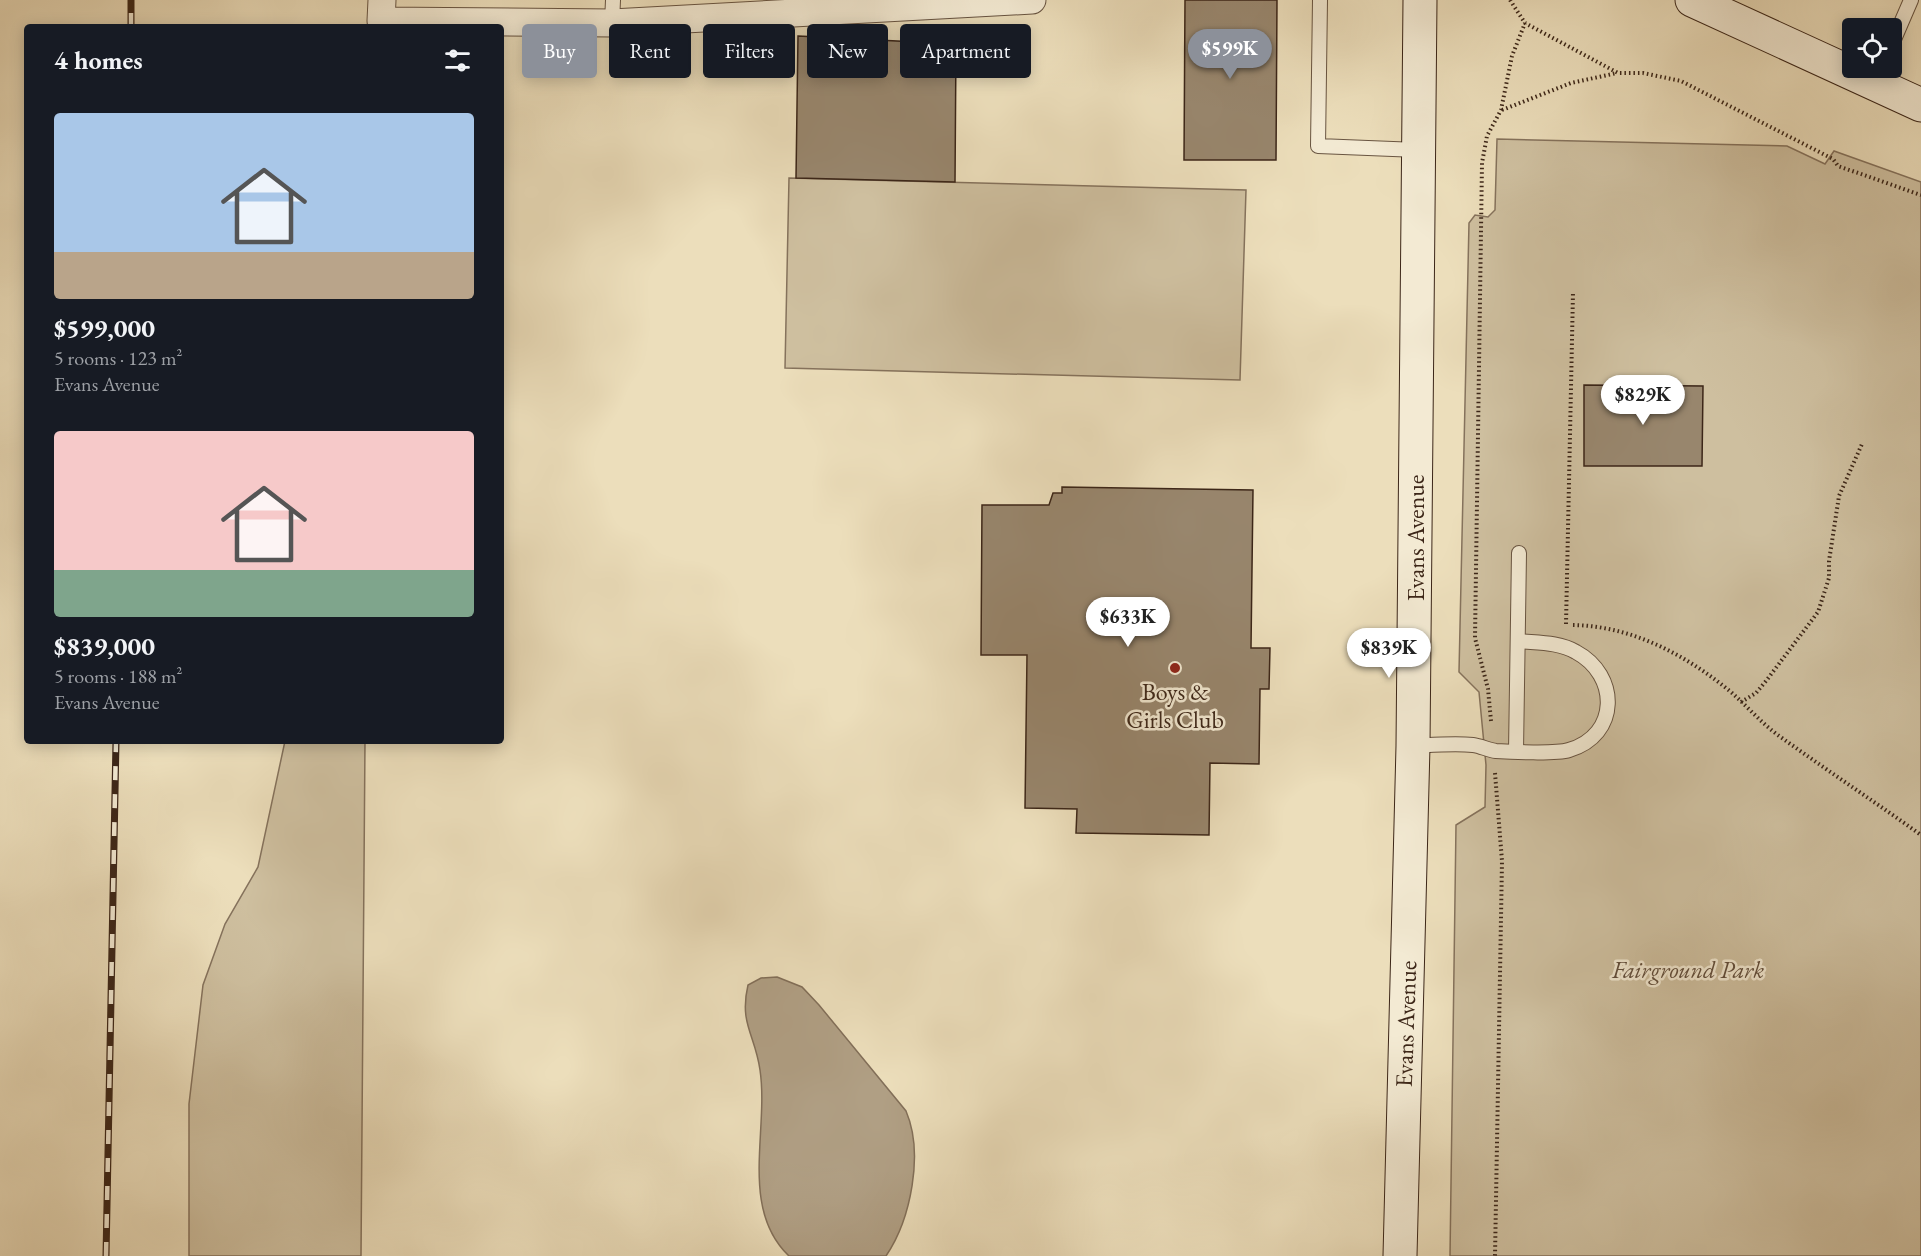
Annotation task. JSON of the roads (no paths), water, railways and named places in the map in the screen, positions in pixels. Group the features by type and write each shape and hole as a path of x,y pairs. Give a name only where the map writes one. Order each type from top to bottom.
{"street":[{"path":"382,10 612,12 1033,0"},
{"name":"Evans Avenue","path":"1400,1256 1413,746 1420,0"},
{"path":"1692,0 1842,61"},
{"path":"1881,78 1921,105"}],"lane":[{"path":"1320,0 1318,146 1418,150"},
{"path":"1902,21 1911,0"},
{"path":"1516,751 1519,553"},
{"path":"1413,746 1474,745 1494,751 1568,750 1587,742 1599,730 1606,716 1609,697 1604,680 1592,662 1575,651 1551,644 1518,641"}],"railway":[{"path":"131,0 131,24"},
{"path":"106,1256 116,744"}],"place":[{"name":"Boys & Girls Club","path":"1175,668"}],"park label":[{"name":"Fairground Park","path":"1688,970"}]}
